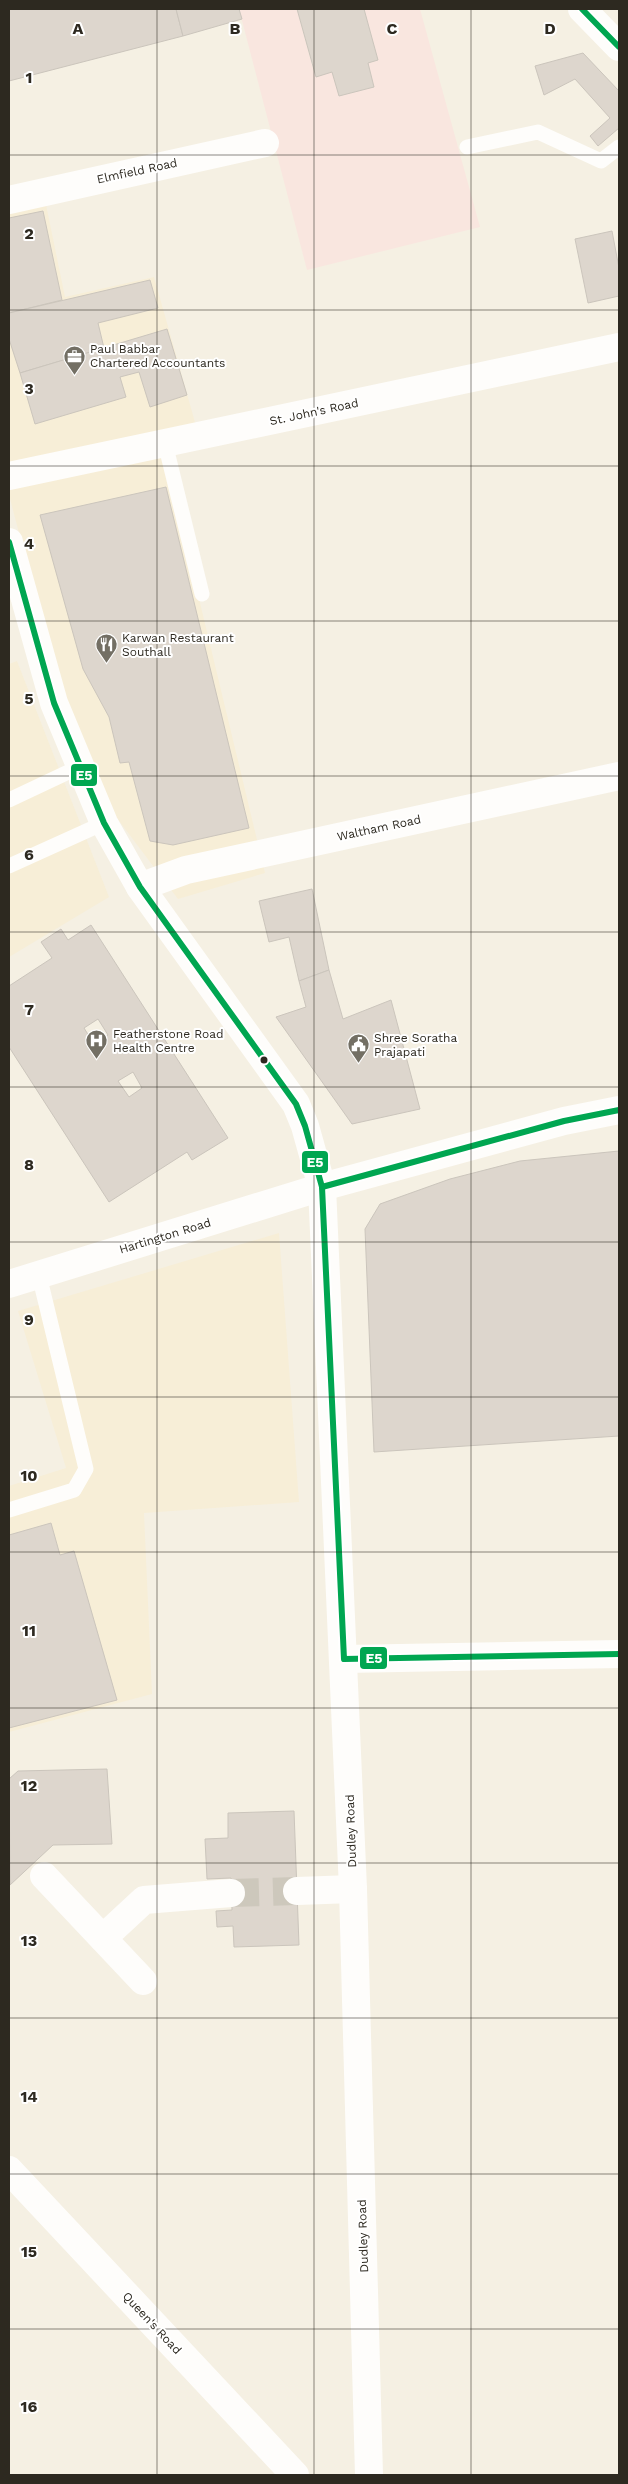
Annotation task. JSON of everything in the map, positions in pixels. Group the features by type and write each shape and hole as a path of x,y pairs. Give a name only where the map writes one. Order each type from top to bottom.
{"street":[{"path":"582,9 619,47"},
{"name":"Elmfield Road","path":"9,200 265,143"},
{"name":"St. John's Road","path":"9,476 619,347"},
{"name":"Dudley Road","path":"10,551 54,703 104,823 140,887 296,1104 306,1126 322,1187 353,1889 369,2475"},
{"name":"Waltham Road","path":"140,887 186,870 619,776"},
{"name":"Hartington Road","path":"9,1284 322,1187 564,1121 619,1110"},
{"path":"344,1659 619,1654"},
{"path":"44,1876 143,1981"},
{"path":"297,1891 353,1889"},
{"path":"103,1938 144,1900 231,1893"},
{"name":"Queen's Road","path":"9,2170 295,2475"}],"lane":[{"path":"467,147 538,132 601,161 619,147"},
{"path":"165,443 202,594"},
{"path":"9,800 79,766"},
{"path":"9,866 104,823"},
{"path":"9,1510 74,1490 86,1469 39,1275"}],"shaded area":[{"path":"239,9 297,9 315,76 332,72 339,96 374,87 368,63 378,60 364,9 420,9 480,227 307,270"},
{"path":"43,190 65,297 154,277 200,440 163,449 265,873 178,899 104,801 64,704 9,495 9,199"},
{"path":"17,661 109,897 9,957 9,664"},
{"path":"279,1233 299,1502 144,1513 152,1694 9,1732 9,1486 66,1468 18,1311"}],"building":[{"path":"9,9 176,9 183,36 9,81"},
{"path":"176,9 239,9 242,19 183,36"},
{"path":"297,9 364,9 378,60 368,63 374,87 339,96 332,72 316,77"},
{"path":"583,53 619,91 619,128 598,146 590,136 610,118 575,79 544,95 535,66"},
{"path":"43,211 62,300 9,313 9,218"},
{"path":"612,231 619,268 619,296 588,303 575,239"},
{"path":"150,280 158,308 98,323 104,348 20,373 9,339 9,313"},
{"name":"Paul Babbar Chartered Accountants","path":"167,329 187,395 150,407 139,372 120,377 126,397 35,424 20,373"},
{"path":"166,487 249,828 173,845 150,841 129,762 120,763 109,717 83,669 40,515"},
{"path":"312,889 329,970 299,981 289,937 269,942 259,901"},
{"name":"Featherstone Road Health Centre","path":"91,925 228,1138 192,1160 187,1152 109,1202 9,1047 9,986 52,958 41,942 61,929 68,940","holes":["98,1019 108,1035 94,1044 84,1028","133,1072 142,1088 129,1097 118,1081"]},
{"name":"Shree Soratha Prajapati","path":"329,970 343,1019 391,1000 420,1109 352,1124 276,1017 306,1007 299,981"},
{"path":"619,1151 619,1436 374,1452 365,1229 380,1204 450,1179 520,1161"},
{"path":"51,1523 60,1555 74,1551 117,1700 9,1728 9,1535"},
{"path":"107,1769 112,1844 53,1845 10,1885 9,1779 18,1771"},
{"path":"294,1811 299,1945 234,1947 233,1926 217,1927 216,1911 232,1910 231,1878 207,1879 205,1839 228,1838 228,1813"}],"tunnel":[{"path":"231,1893 297,1891"}],"transit line":[{"name":"E5","path":"582,9 619,47"},
{"name":"E5","path":"9,542 54,703 104,823 140,887 296,1104 305,1126 322,1187 344,1659 619,1654"},
{"name":"E5","path":"322,1187 564,1121 619,1110"}],"place":[{"name":"Paul Babbar Chartered Accountants","path":"74,375"},
{"name":"Karwan Restaurant Southall","path":"106,664"},
{"name":"Featherstone Road Health Centre","path":"97,1060"},
{"name":"Shree Soratha Prajapati","path":"358,1064"}]}
